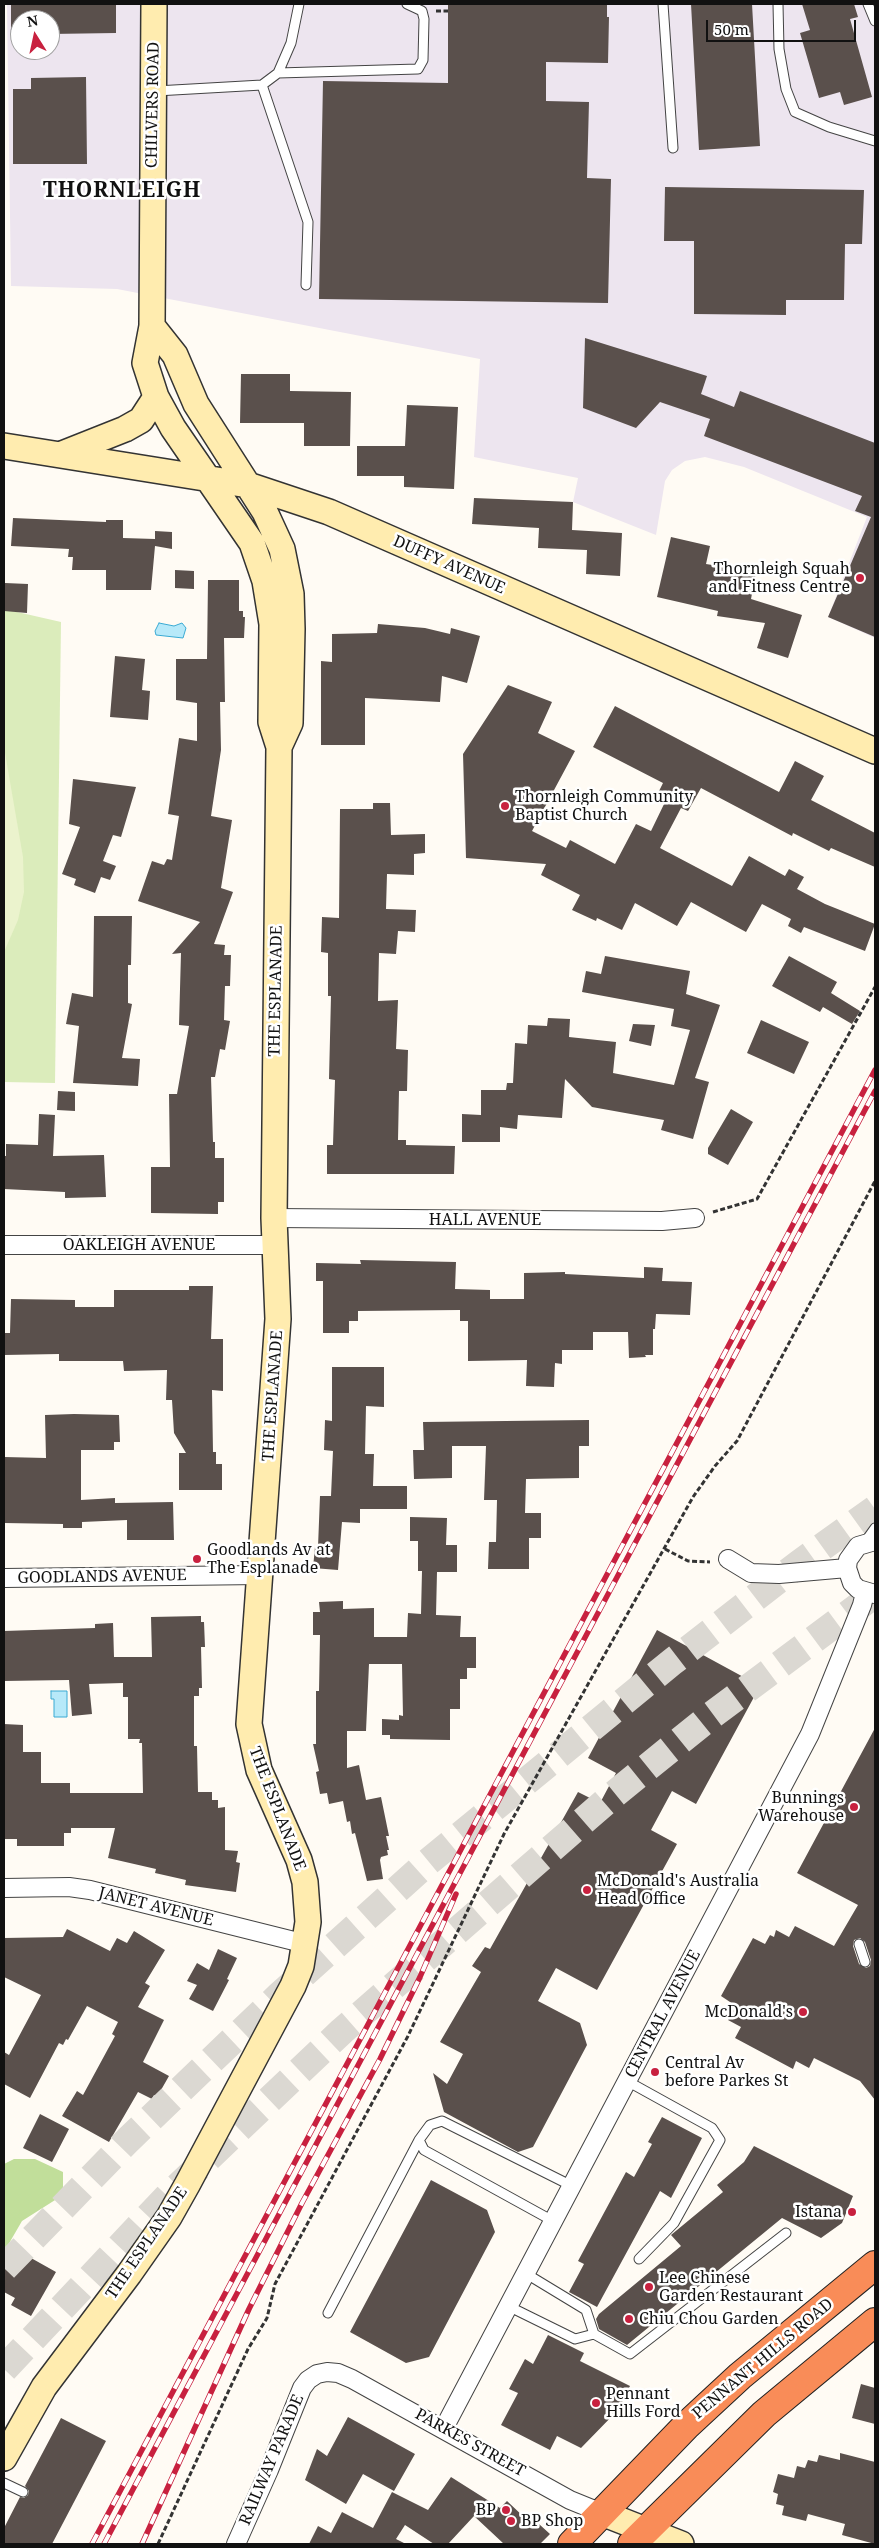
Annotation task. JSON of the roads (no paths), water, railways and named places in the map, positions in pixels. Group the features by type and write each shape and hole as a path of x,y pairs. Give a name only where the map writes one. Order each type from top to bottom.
{"highway":[{"name":"PENNANT HILLS ROAD","path":"572,2544 686,2426 740,2376 875,2265"},
{"path":"638,2537 764,2414 875,2322"}],"main road":[{"name":"CHILVERS ROAD","path":"154,4 152,326 145,363 156,397 172,428 204,477"},
{"path":"152,326 174,355 201,412 248,485 254,522 252,543"},
{"path":"59,454 125,429 141,420 156,397"},
{"path":"201,412 204,477"},
{"name":"DUFFY AVENUE","path":"4,446 248,485 329,512 875,750"},
{"name":"THE ESPLANADE","path":"4,2458 44,2387 130,2274 169,2217 293,1986 301,1966 306,1944 307,1902 299,1860 259,1770 250,1732 250,1700 261,1575 278,1319 274,1218 279,747 271,722 272,624 265,581 252,543 204,477"},
{"name":"THE ESPLANADE","path":"248,485 265,512 282,549 291,594 290,722 279,747"},
{"path":"602,2513 638,2537 681,2544"}],"street":[{"name":"HALL AVENUE","path":"274,1218 662,1221 696,1218"},
{"name":"OAKLEIGH AVENUE","path":"4,1244 274,1245"},
{"path":"870,1593 852,1583 847,1568 852,1552 872,1537"},
{"path":"728,1559 751,1574 779,1574 847,1568"},
{"name":"GOODLANDS AVENUE","path":"4,1578 261,1575"},
{"name":"CENTRAL AVENUE","path":"444,2428 810,1734 862,1605 870,1593"},
{"name":"JANET AVENUE","path":"4,1888 69,1887 90,1890 278,1939 306,1944"},
{"name":"PARKES STREET","path":"338,2373 444,2428 570,2500 602,2513"},
{"name":"RAILWAY PARADE","path":"236,2544 266,2477 302,2388 308,2380 317,2374 338,2373"}],"lane":[{"path":"153,91 262,85 278,73 291,43 299,4"},
{"path":"278,73 418,69 423,60 422,11 407,4"},
{"path":"663,4 673,148"},
{"path":"778,4 779,50 786,89 795,112 830,127 875,141"},
{"path":"868,4 875,21"},
{"path":"262,85 308,222 306,285"},
{"path":"858,1944 865,1962"},
{"path":"627,2081 712,2128 720,2140 674,2223 639,2259"},
{"path":"328,2312 419,2140 430,2125 442,2121 572,2186"},
{"path":"419,2140 424,2150 553,2221"},
{"path":"526,2273 586,2310 594,2334 630,2354 786,2233"},
{"path":"508,2306 575,2339 594,2334"},
{"path":"4,2483 22,2492"}],"water":[{"path":"159,623 174,626 182,623 186,628 183,638 156,635 155,631"},
{"path":"51,1691 67,1691 67,1717 54,1717 54,1699 51,1699"}],"tunnel":[{"path":"4,2268 128,2140 280,1995 428,1862 672,1662 800,1563 875,1509"},
{"path":"4,2369 168,2196 342,2031 612,1796 712,1715 875,1594"}],"railway":[{"path":"92,2544 875,1070"},
{"path":"104,2544 875,1091"},
{"path":"142,2544 249,2309 302,2203 380,2059 420,1977 456,1894"}],"place":[{"name":"Thornleigh Squah and Fitness Centre","path":"860,578"},
{"name":"Thornleigh Community Baptist Church","path":"505,806"},
{"name":"Goodlands Av at The Esplanade","path":"197,1559"},
{"name":"Bunnings Warehouse","path":"854,1807"},
{"name":"McDonald's Australia Head Office","path":"587,1890"},
{"name":"McDonald's","path":"803,2012"},
{"name":"Central Av before Parkes St","path":"655,2072"},
{"name":"Istana","path":"852,2212"},
{"name":"Lee Chinese Garden Restaurant","path":"649,2287"},
{"name":"Chiu Chou Garden","path":"629,2319"},
{"name":"Pennant Hills Ford","path":"596,2403"},
{"name":"BP","path":"506,2510"},
{"name":"BP Shop","path":"511,2521"}],"district":[{"name":"THORNLEIGH","path":"122,191"}]}
